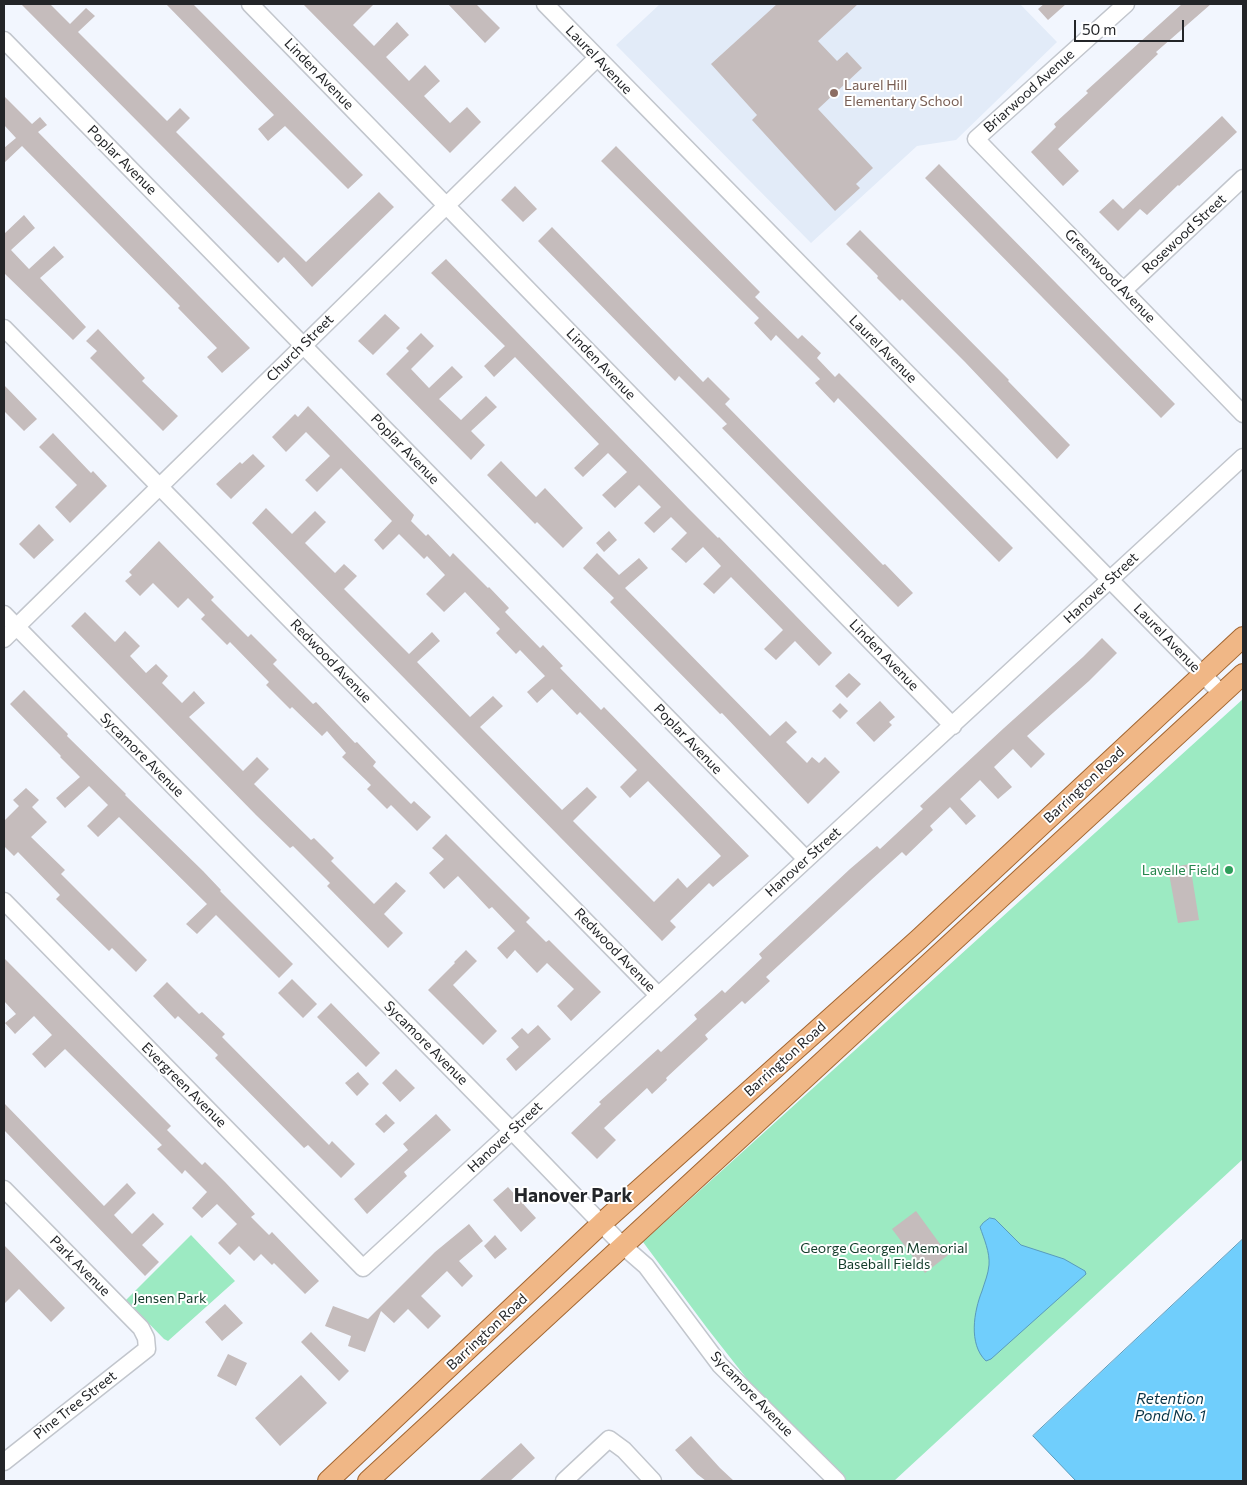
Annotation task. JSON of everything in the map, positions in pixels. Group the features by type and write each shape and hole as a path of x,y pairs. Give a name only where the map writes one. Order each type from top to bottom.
{"main road":[{"name":"Barrington Road","path":"334,1480 602,1223 919,939 1243,637"},
{"name":"Barrington Road","path":"368,1481 1243,674"}],"street":[{"name":"Linden Avenue","path":"250,4 952,726"},
{"name":"Laurel Avenue","path":"545,4 1222,694"},
{"name":"Briarwood Avenue","path":"976,138 1126,4"},
{"name":"Poplar Avenue","path":"4,40 806,859"},
{"name":"Church Street","path":"4,639 598,58"},
{"name":"Greenwood Avenue","path":"976,138 1243,414"},
{"name":"Rosewood Street","path":"1124,290 1243,178"},
{"name":"Redwood Avenue","path":"4,328 658,995"},
{"name":"Hanover Street","path":"363,1268 513,1132 658,995 1243,458"},
{"name":"Sycamore Avenue","path":"4,614 623,1246 646,1266 720,1365 837,1481"},
{"name":"Evergreen Avenue","path":"4,901 363,1268"},
{"name":"Park Avenue","path":"4,1189 141,1328 146,1338 147,1349"},
{"name":"Pine Tree Street","path":"4,1462 147,1349"},
{"path":"564,1481 609,1439 624,1450 652,1481"}],"shaded area":[{"name":"Laurel Hill Elementary School","path":"660,4 1020,4 1057,42 956,140 917,146 811,243 616,45"}],"green space":[{"name":"George Georgen Memorial Baseball Fields","path":"1243,699 1243,1159 894,1481 847,1481 758,1393 643,1242"},
{"name":"Jensen Park","path":"191,1235 235,1281 168,1341 126,1300"}],"water":[{"path":"990,1218 995,1219 1021,1245 1064,1259 1085,1271 1086,1274 991,1359 986,1361 980,1354 977,1346 974,1327 979,1299 989,1265 988,1250 980,1227"},
{"name":"Retention Pond No. 1","path":"1243,1239 1243,1481 1076,1481 1033,1436"}],"building":[{"path":"21,4 50,4 70,24 86,8 95,16 78,32 167,121 180,108 190,118 176,132 306,262 379,192 394,207 312,287 284,257 278,263"},
{"path":"166,4 193,4 363,175 348,189 285,126 268,141 258,129 274,115"},
{"path":"303,4 374,4 353,25 374,46 397,22 409,35 386,57 409,81 425,65 440,81 424,96 450,123 467,107 481,122 450,153"},
{"path":"448,4 476,4 500,28 485,43"},
{"path":"777,4 858,4 818,41 837,61 847,52 862,68 818,109 873,168 856,184 860,188 835,211 752,120 757,115 711,64"},
{"path":"1044,4 1066,4 1048,20 1038,9"},
{"path":"1182,4 1211,4 1156,52 1158,54 1058,149 1079,171 1063,186 1031,152 1056,127 1054,124 1088,93 1086,91"},
{"path":"4,96 32,124 40,117 47,125 38,132 250,348 222,373 207,357 217,348 178,308 180,306 22,146 4,163 4,148 16,138 4,125"},
{"path":"1222,116 1237,132 1147,215 1140,209 1118,231 1099,212 1113,199 1123,209"},
{"path":"616,146 760,292 755,297 798,339 802,335 821,353 817,358 835,377 839,373 1013,548 999,562 838,398 834,403 815,383 820,379 776,335 771,341 754,323 759,318 601,161"},
{"path":"939,164 1175,404 1161,418 925,178"},
{"path":"515,186 537,209 523,222 501,200"},
{"path":"24,215 35,228 11,250 29,269 54,246 64,257 40,278 86,327 73,340 4,273 4,234"},
{"path":"552,227 703,382 708,377 730,399 725,404 883,565 885,564 913,593 898,607 722,428 727,424 679,376 675,381 538,241"},
{"path":"860,230 1009,380 1070,445 1057,459 965,362 902,299 900,301 846,244"},
{"path":"446,259 832,653 819,666 795,641 776,660 764,649 783,630 731,577 714,594 703,584 721,566 703,547 686,563 671,549 687,533 671,517 654,533 644,523 661,507 639,485 615,508 602,495 627,472 608,453 583,477 574,468 599,444 515,357 494,377 484,366 505,346 431,273"},
{"path":"385,314 400,328 373,355 358,341"},
{"path":"98,329 145,378 142,381 178,416 163,431 90,358 97,351 86,341"},
{"path":"421,333 434,346 411,369 429,388 452,366 463,377 439,399 461,420 486,396 497,407 471,431 485,445 471,460 386,374 409,351 406,348"},
{"path":"4,385 37,419 24,431 4,411"},
{"path":"308,406 414,515 411,521 426,536 428,534 450,557 453,553 489,587 509,608 505,612 540,648 543,645 563,666 560,668 601,710 604,707 749,856 713,887 709,883 670,921 676,927 662,941 252,523 266,508 292,534 315,511 326,522 305,543 335,573 344,564 357,576 344,589 409,654 432,632 440,641 417,662 470,717 493,696 503,706 480,727 562,810 587,787 597,797 573,821 654,902 678,878 687,888 721,856 648,781 630,798 620,787 637,770 580,712 577,715 552,689 537,703 527,692 545,676 520,650 516,654 496,633 500,629 465,592 444,612 426,594 445,575 427,556 424,559 399,534 383,550 374,540 392,521 341,468 317,492 305,480 330,456 306,432 286,452 272,437 295,414 298,417"},
{"path":"53,433 91,473 93,471 107,486 70,523 55,507 77,485 39,447"},
{"path":"253,454 265,466 231,499 216,484 240,462 242,464"},
{"path":"501,461 536,497 545,488 583,528 563,548 537,522 535,524 487,475"},
{"path":"39,524 54,540 34,559 19,544"},
{"path":"609,531 617,540 604,552 596,543"},
{"path":"159,541 214,597 211,600 248,637 251,634 277,660 273,664 313,704 316,702 355,743 357,742 376,762 373,766 411,804 414,801 431,817 417,831 391,805 387,809 367,789 371,785 342,757 346,753 327,731 322,736 292,707 290,709 266,685 269,682 230,642 227,645 201,619 205,615 188,598 178,608 153,583 140,596 125,581 132,575 129,572"},
{"path":"597,553 619,575 639,558 648,568 625,588 770,736 786,721 797,732 786,742 807,763 812,757 819,763 825,757 840,772 808,804 722,713 720,714 610,602 614,598 583,568"},
{"path":"85,612 115,642 125,631 140,646 130,656 146,673 156,664 168,676 162,683 182,703 194,691 205,703 189,717 243,771 257,757 269,769 254,784 311,840 314,838 334,858 331,861 374,904 396,882 406,891 384,914 403,933 388,948 327,886 330,883 293,846 290,848 256,815 71,626"},
{"path":"1102,638 1117,653 1089,681 1027,736 1045,754 1031,768 1013,749 994,767 1012,787 998,799 980,780 960,799 976,816 966,825 950,807 930,826 933,830 906,856 902,852 766,977 770,981 745,1004 742,1001 705,1035 708,1039 666,1078 667,1080 652,1094 647,1088 604,1128 616,1140 597,1159 571,1133 601,1104 599,1102 658,1049 661,1052 697,1019 694,1015 722,990 725,993 762,958 759,954 850,869 877,846 880,849 923,809 920,806"},
{"path":"849,673 861,684 847,698 835,686"},
{"path":"24,690 68,734 67,736 203,871 220,891 293,964 279,978 216,915 197,934 186,924 207,904 119,817 98,837 87,826 108,805 89,786 65,808 56,798 80,777 10,704"},
{"path":"880,701 895,717 889,722 892,725 874,742 856,723"},
{"path":"840,703 848,711 840,719 832,711"},
{"path":"26,788 39,800 32,807 47,822 31,837 65,870 61,874 147,960 136,972 112,948 109,951 56,899 60,895 18,852 14,856 4,846 4,821 19,806 13,800"},
{"path":"446,834 530,918 526,922 546,942 549,940 601,992 571,1021 557,1006 574,989 547,963 537,973 515,950 507,959 497,948 515,931 492,907 489,909 458,876 444,889 429,873 444,859 432,848"},
{"path":"1190,864 1199,920 1178,923 1168,868"},
{"path":"466,950 477,961 453,985 497,1031 483,1045 428,990"},
{"path":"4,958 171,1126 167,1130 202,1165 205,1162 225,1182 255,1214 251,1217 269,1235 272,1232 319,1281 305,1294 274,1263 272,1265 261,1254 254,1261 239,1246 230,1255 218,1243 237,1224 217,1204 202,1218 192,1208 207,1192 185,1170 182,1174 157,1149 162,1145 65,1049 45,1068 32,1054 52,1035 34,1016 15,1034 5,1023 16,1014 4,1001"},
{"path":"292,979 317,1004 303,1018 278,993"},
{"path":"167,982 199,1014 202,1012 225,1034 222,1037 329,1145 332,1141 355,1164 341,1178 308,1145 304,1148 215,1058 218,1055 178,1016 175,1019 153,996"},
{"path":"331,1003 380,1053 366,1067 317,1017"},
{"path":"538,1025 551,1039 516,1071 506,1059 519,1047 511,1038 522,1028 528,1034"},
{"path":"396,1069 415,1088 400,1102 382,1083"},
{"path":"358,1072 369,1084 357,1096 345,1083"},
{"path":"4,1103 104,1206 127,1183 136,1193 114,1215 132,1234 153,1213 164,1224 142,1245 159,1262 145,1276 4,1130"},
{"path":"386,1114 395,1123 384,1133 375,1124"},
{"path":"436,1114 451,1130 404,1172 407,1176 367,1214 354,1199 408,1150 403,1144"},
{"path":"508,1187 536,1218 521,1232 493,1200"},
{"path":"916,1211 948,1255 925,1273 892,1229"},
{"path":"469,1224 483,1241 459,1261 473,1276 462,1287 447,1271 421,1296 441,1316 428,1329 408,1309 394,1323 381,1311 365,1352 348,1346 351,1336 325,1326 333,1306 368,1319 435,1252"},
{"path":"495,1235 507,1249 495,1259 484,1246"},
{"path":"4,1245 65,1308 51,1322 19,1289 4,1304"},
{"path":"225,1304 243,1323 222,1341 205,1322"},
{"path":"311,1332 349,1371 339,1381 301,1342"},
{"path":"228,1354 247,1363 236,1386 217,1376"},
{"path":"301,1375 327,1403 280,1446 255,1418"},
{"path":"691,1436 734,1481 706,1481 697,1474 675,1450"},
{"path":"521,1443 535,1458 510,1481 479,1481"}],"place":[{"name":"Laurel Hill Elementary School","path":"834,93"},
{"name":"Lavelle Field","path":"1229,870"}],"district":[{"name":"Hanover Park","path":"573,1196"}]}
